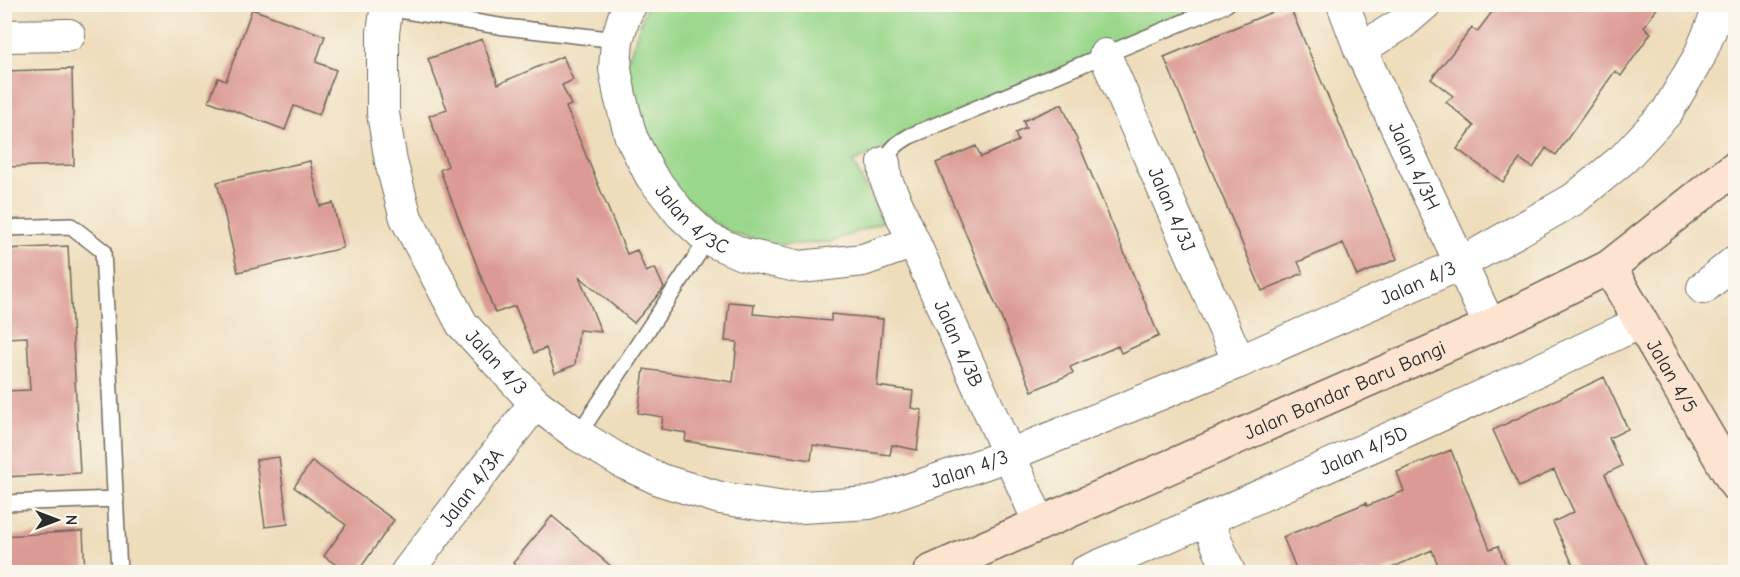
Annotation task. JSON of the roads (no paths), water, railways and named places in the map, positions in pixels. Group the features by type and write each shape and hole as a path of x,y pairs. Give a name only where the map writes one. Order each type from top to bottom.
{"street":[{"name":"Jalan 4/3C","path":"631,4 617,40 615,69 631,137 651,176 681,214 708,239 742,254 801,267 863,260 914,242"},
{"name":"Jalan 4/3H","path":"1343,4 1360,49 1490,326"},
{"path":"1360,49 1403,23 1425,4"},
{"name":"Jalan 4/3","path":"387,6 383,33 383,113 391,162 406,218 462,324 535,403 578,435 624,464 661,480 720,498 785,508 870,503 1009,455 1239,362 1460,264 1574,199 1623,159 1667,112 1699,57 1721,4"},
{"path":"4,36 69,35"},
{"name":"Jalan 4/3J","path":"1105,55 1239,362"},
{"name":"Jalan 4/3B","path":"884,163 885,180 1040,524"},
{"name":"Jalan Bandar Baru Bangi","path":"930,573 1490,326 1609,267 1736,167"},
{"path":"1703,288 1736,261"},
{"name":"Jalan 4/5","path":"1609,267 1736,485"},
{"name":"Jalan 4/5D","path":"1091,571 1505,387 1641,322"},
{"name":"Jalan 4/3A","path":"407,573 535,403"},
{"path":"1207,520 1229,573"}],"lane":[{"path":"884,163 890,151 910,136 1227,4"},
{"path":"387,6 505,27 617,40"},
{"path":"4,228 71,226 103,251 118,573"},
{"path":"578,435 708,239"},
{"path":"4,503 116,499"}]}
